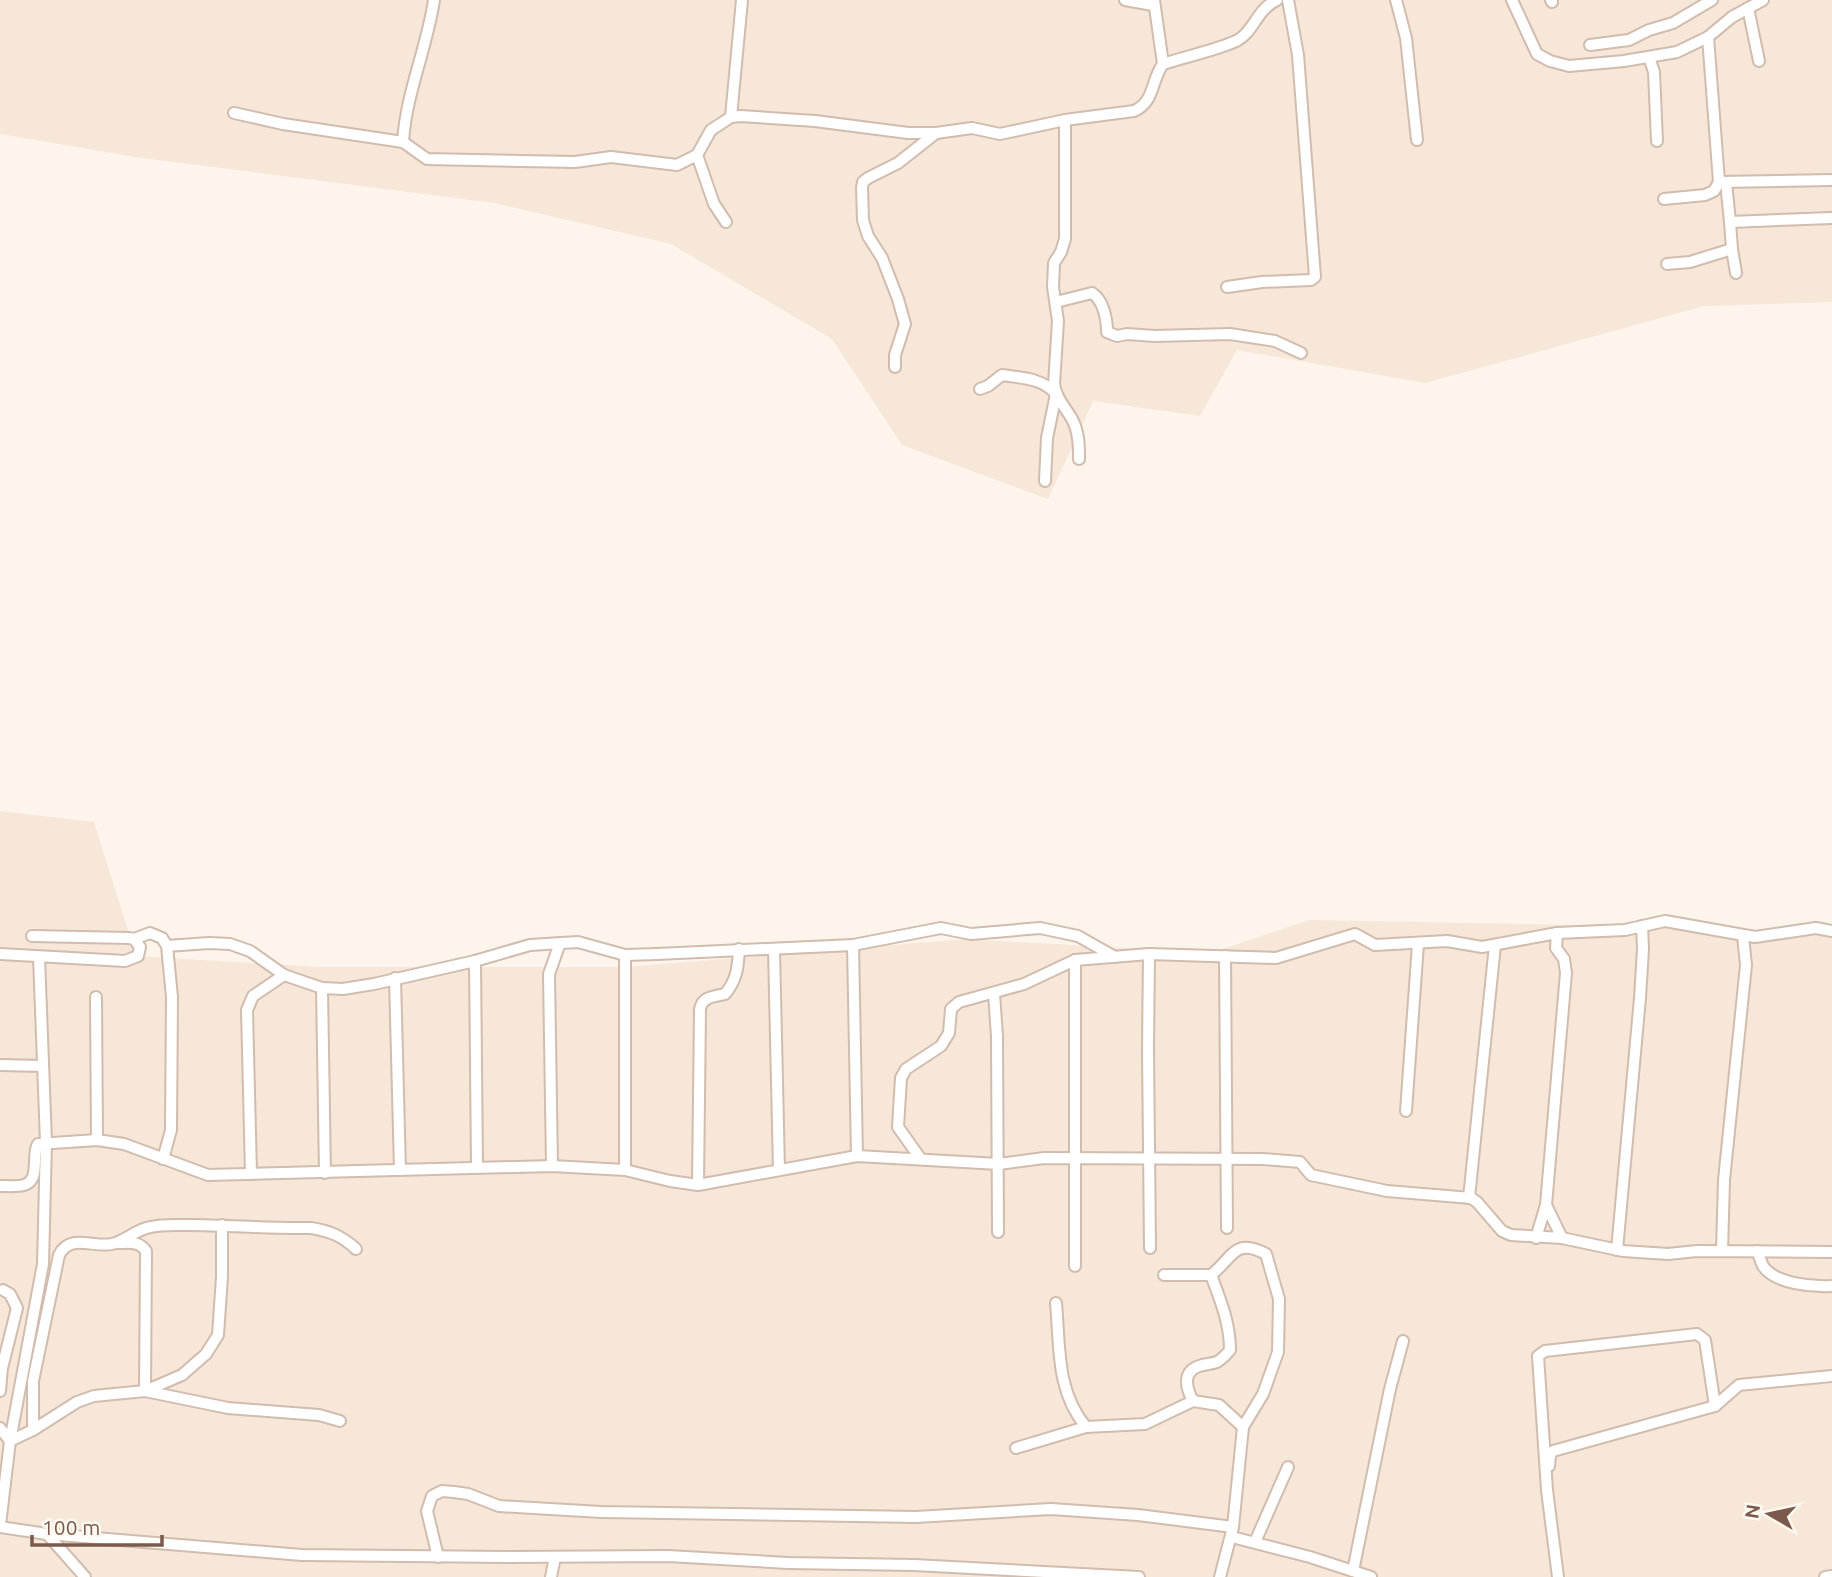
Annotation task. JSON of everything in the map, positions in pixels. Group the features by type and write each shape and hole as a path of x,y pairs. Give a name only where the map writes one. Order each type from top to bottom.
{"street":[{"path":"403,142 405,115 435,0"},
{"path":"731,117 742,0"},
{"path":"234,113 294,126 403,142 427,159 575,162 611,157 677,165 697,155 711,130 731,117 749,116 908,133 936,133 972,128 1000,134 1065,120 1134,111 1143,107 1163,64 1154,2 1125,0"},
{"path":"1163,64 1240,39 1257,16 1277,0"},
{"path":"1227,287 1311,280 1315,277 1298,55 1288,0"},
{"path":"1396,0 1406,38 1417,140"},
{"path":"1512,0 1536,54 1569,66 1677,52 1708,37 1720,26 1763,0"},
{"path":"1590,46 1629,40 1648,30 1674,23 1712,0"},
{"path":"1748,8 1759,61"},
{"path":"1708,37 1722,182 1736,273"},
{"path":"1649,57 1654,72 1657,141"},
{"path":"1045,481 1047,438 1056,394 1054,372 1058,321 1053,287 1054,263 1065,239 1065,120"},
{"path":"894,367 905,324 882,258 868,236 863,220 863,182 898,163 936,133"},
{"path":"697,155 714,204 726,222"},
{"path":"1664,199 1705,195 1714,191 1722,182 1832,180"},
{"path":"1730,222 1832,218"},
{"path":"1667,264 1690,262 1732,249"},
{"path":"1056,302 1092,293 1101,303 1107,331 1117,336 1230,334 1275,341 1301,353"},
{"path":"980,389 1002,375 1036,380 1048,386 1056,394 1075,427 1079,459"},
{"path":"920,1158 898,1127 901,1078 906,1069 941,1046 948,1033 951,1009 959,1002 1024,984 1075,960 1149,954 1276,958 1354,934 1375,945 1447,941 1472,946 1495,945 1557,933 1625,930 1665,921 1755,937 1816,929 1832,931"},
{"path":"1617,1250 1641,986 1642,926"},
{"path":"167,946 230,944 250,951 284,975 322,988 343,989 475,961 530,944 578,942 625,955 853,945 941,928 971,934 1040,928 1078,936 1115,957"},
{"path":"32,936 134,939 150,933 162,939 167,946 172,997 171,1130 163,1159"},
{"path":"1536,1238 1546,1205 1566,973 1564,958 1556,948 1557,933"},
{"path":"1722,1251 1724,1180 1746,965 1743,936"},
{"path":"0,954 125,961 138,956 140,947 134,939"},
{"path":"552,1166 549,974 560,943"},
{"path":"1406,1111 1418,944"},
{"path":"853,945 857,1156"},
{"path":"1469,1198 1495,945"},
{"path":"698,1185 700,1009 707,998 725,994 732,987 739,949"},
{"path":"774,949 779,1170"},
{"path":"1149,954 1150,1248"},
{"path":"625,955 625,1170"},
{"path":"1225,956 1227,1228"},
{"path":"39,957 46,1142 43,1264 5,1443 0,1526 47,1534 286,1554 438,1557 668,1556 1139,1577"},
{"path":"1075,960 1075,1266"},
{"path":"475,961 477,1166"},
{"path":"251,1174 247,1010 253,996 284,975"},
{"path":"395,978 400,1170"},
{"path":"322,988 325,1173"},
{"path":"994,993 999,1164 998,1232"},
{"path":"96,997 97,1140"},
{"path":"0,1065 43,1066"},
{"path":"0,1186 24,1185 30,1181 34,1175 36,1146 46,1142 97,1140 124,1144 208,1175 552,1166 625,1170 698,1185 857,1156 999,1164 1044,1158 1263,1159 1300,1162 1311,1175 1387,1191 1469,1198 1477,1202 1502,1231 1511,1235 1562,1238 1617,1250 1668,1254 1681,1251 1832,1252"},
{"path":"1546,1205 1562,1238"},
{"path":"116,1243 141,1229 154,1226 222,1225 326,1231 342,1237 356,1249"},
{"path":"145,1391 182,1375 206,1354 218,1335 222,1225"},
{"path":"33,1430 33,1381 59,1255 62,1249 76,1242 108,1245 135,1243 142,1245 146,1251 145,1391"},
{"path":"1164,1275 1211,1275 1230,1254 1241,1247 1254,1247 1266,1254 1279,1299 1281,1316 1278,1352 1263,1394 1243,1427 1233,1532 1220,1577"},
{"path":"1757,1251 1764,1267 1774,1275 1799,1282 1832,1286"},
{"path":"1193,1401 1186,1380 1189,1373 1197,1366 1221,1360 1230,1350 1225,1314 1211,1275"},
{"path":"0,1391 2,1368 17,1308 10,1294 3,1290"},
{"path":"1056,1303 1062,1381 1070,1402 1086,1427"},
{"path":"1558,1577 1547,1490 1538,1356 1545,1351 1697,1334 1705,1340 1715,1406"},
{"path":"1353,1571 1402,1341"},
{"path":"1547,1490 1550,1455 1553,1451 1715,1406 1739,1385 1832,1376"},
{"path":"5,1443 33,1430 77,1402 94,1396 145,1391 228,1408 319,1415 340,1421"},
{"path":"1016,1448 1086,1427 1146,1424 1193,1401 1219,1405 1243,1427"},
{"path":"0,1428 5,1443"},
{"path":"1255,1542 1288,1467"},
{"path":"438,1557 427,1511 432,1496 442,1491 468,1494 499,1506 601,1512 916,1517 1051,1509 1138,1515 1233,1532 1255,1542 1371,1577"},
{"path":"47,1534 85,1577"},
{"path":"551,1577 555,1557"},
{"path":"1825,1577 1832,1576"}],"shaded area":[{"path":"0,0 1832,0 1832,302 1704,306 1425,383 1237,350 1200,416 1093,401 1048,499 902,445 832,339 671,244 494,203 135,157 0,134"},
{"path":"0,811 94,822 136,956 321,967 625,967 966,939 1211,953 1309,920 1683,927 1832,933 1832,1577 0,1577"}]}
